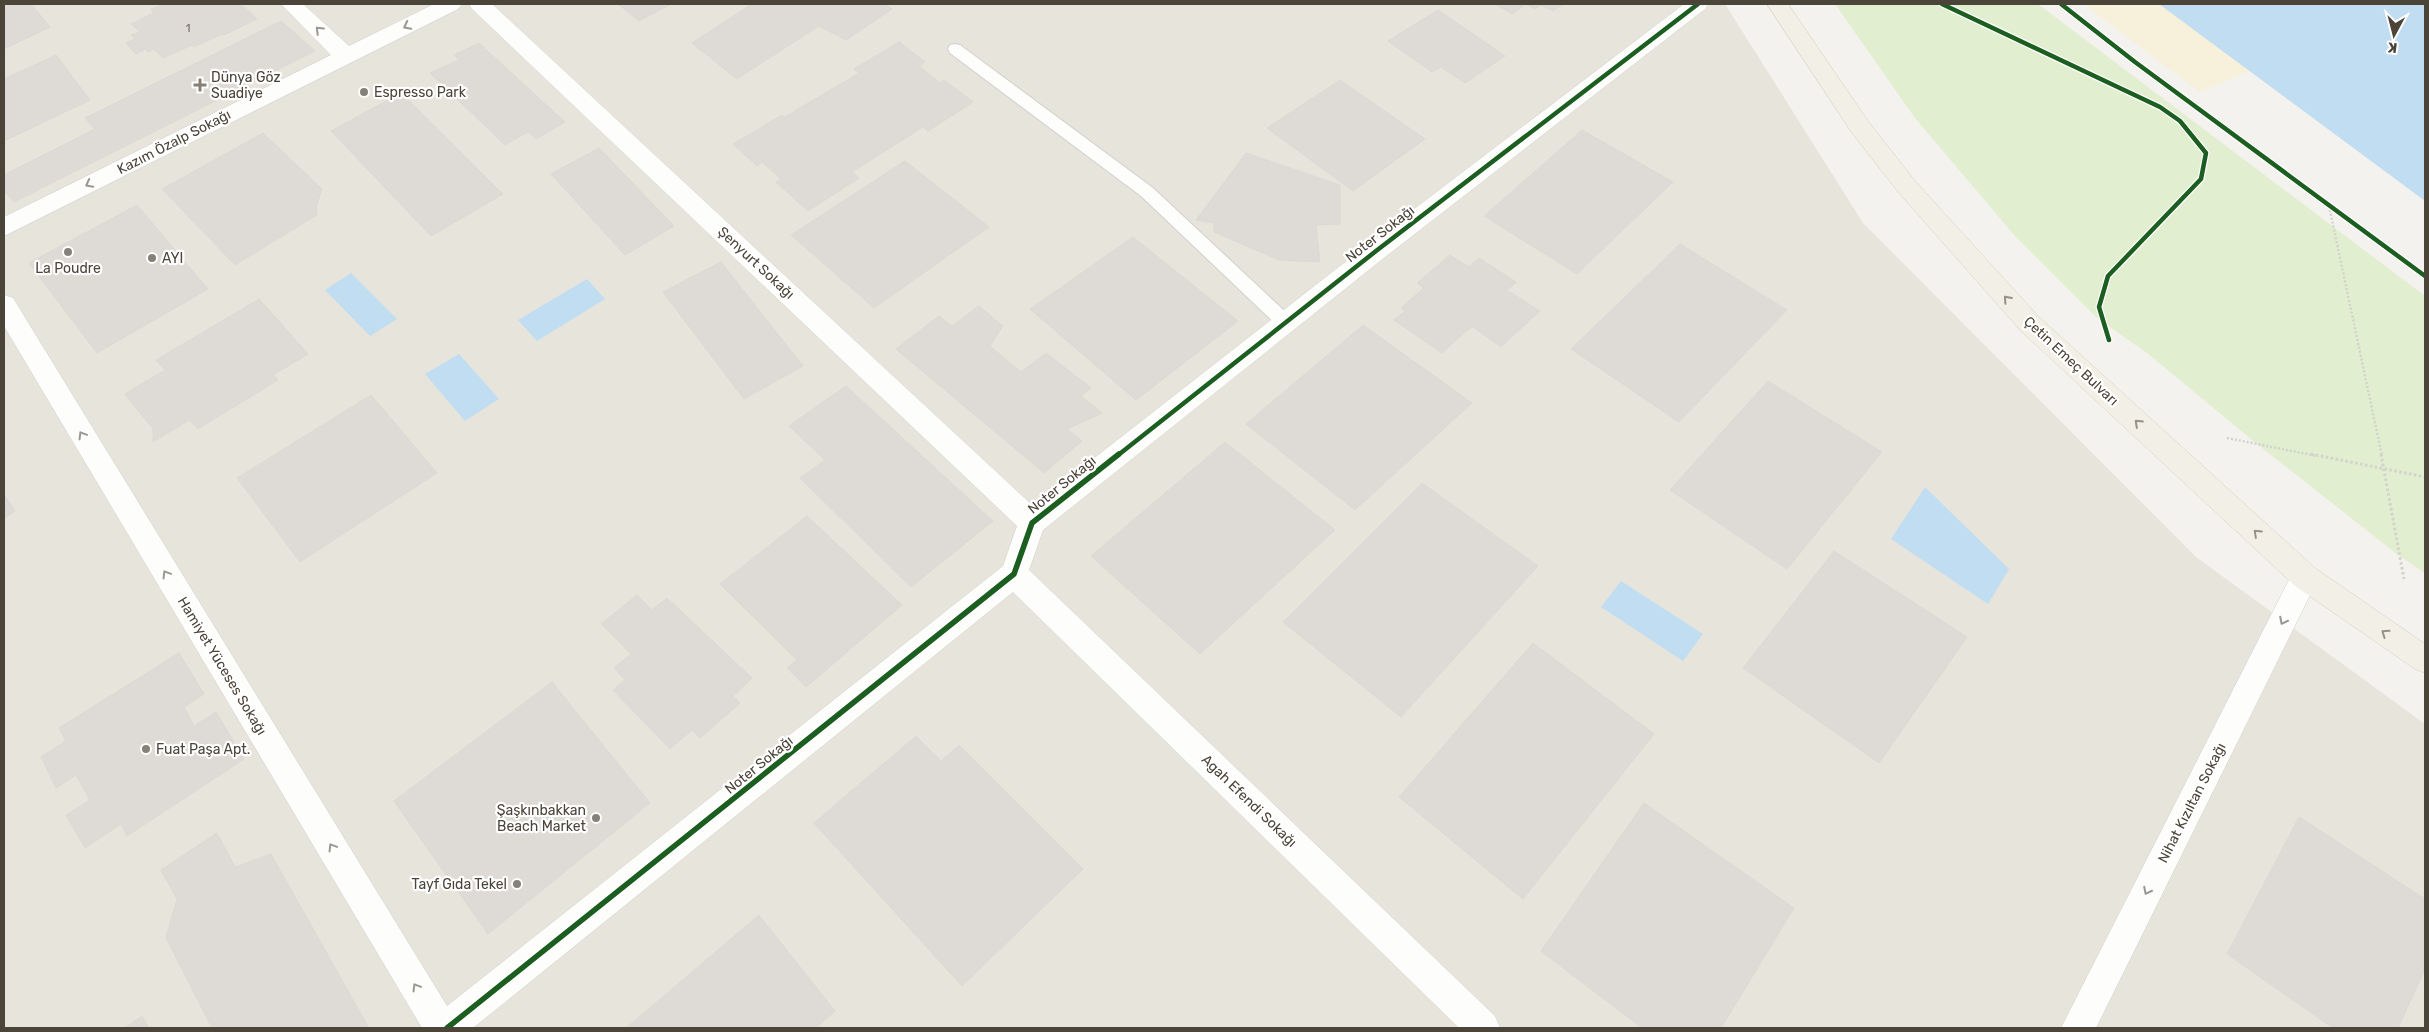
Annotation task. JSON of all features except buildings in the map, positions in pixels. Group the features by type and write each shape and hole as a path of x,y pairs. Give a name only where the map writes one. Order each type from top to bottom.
{"main road":[{"name":"Çetin Emeç Bulvarı","path":"1777,4 1860,127 1907,188 2029,323 2305,577 2425,660"}],"street":[{"path":"291,4 346,56"},
{"name":"Kazım Özalp Sokağı","path":"4,227 451,4"},
{"name":"Şenyurt Sokağı","path":"479,4 1032,523"},
{"name":"Noter Sokağı","path":"447,1028 1014,574 1032,523 1286,323 1698,4"},
{"name":"Hamiyet Yüceses Sokağı","path":"4,304 441,1028"},
{"name":"Agah Efendi Sokağı","path":"1014,574 1483,1028"},
{"name":"Nihat Kızıltan Sokağı","path":"2078,1028 2305,577"}],"lane":[{"path":"955,49 1147,192 1286,323"}],"path":[{"path":"2321,200 2337,212"},
{"path":"2329,206 2384,467 2398,555 2404,580"},
{"path":"2227,438 2425,476"}],"shaded area":[{"path":"4,4 1725,4 1863,223 2196,557 2425,724 2425,1028 4,1028"}],"green space":[{"path":"1835,4 2038,4 2425,296 2425,573 2398,555 2257,444 2147,353 2097,318 2014,235 1915,118"}],"sand":[{"path":"2084,4 2159,4 2250,71 2200,92"}],"water":[{"path":"2159,4 2425,4 2425,201"},
{"path":"351,273 397,319 370,336 325,290"},
{"path":"587,279 605,299 537,341 518,320"},
{"path":"459,354 499,399 465,421 425,374"},
{"path":"1925,487 2009,569 1988,604 1891,539"},
{"path":"1621,581 1703,634 1683,661 1601,607"}],"cycle path":[{"path":"447,1028 1014,574 1032,523 1376,251 1698,4"},
{"path":"1942,4 2160,107 2180,121 2206,153 2201,179 2108,276 2099,307 2109,340"},
{"path":"2061,4 2135,62 2425,276"}],"place":[{"name":"Dünya Göz Suadiye","path":"200,85"},
{"name":"Espresso Park","path":"364,92"},
{"name":"La Poudre","path":"68,252"},
{"name":"AYI","path":"152,258"},
{"name":"Fuat Paşa Apt.","path":"146,749"},
{"name":"Şaşkınbakkan Beach Market","path":"596,818"},
{"name":"Tayf Gıda Tekel","path":"517,884"}]}
